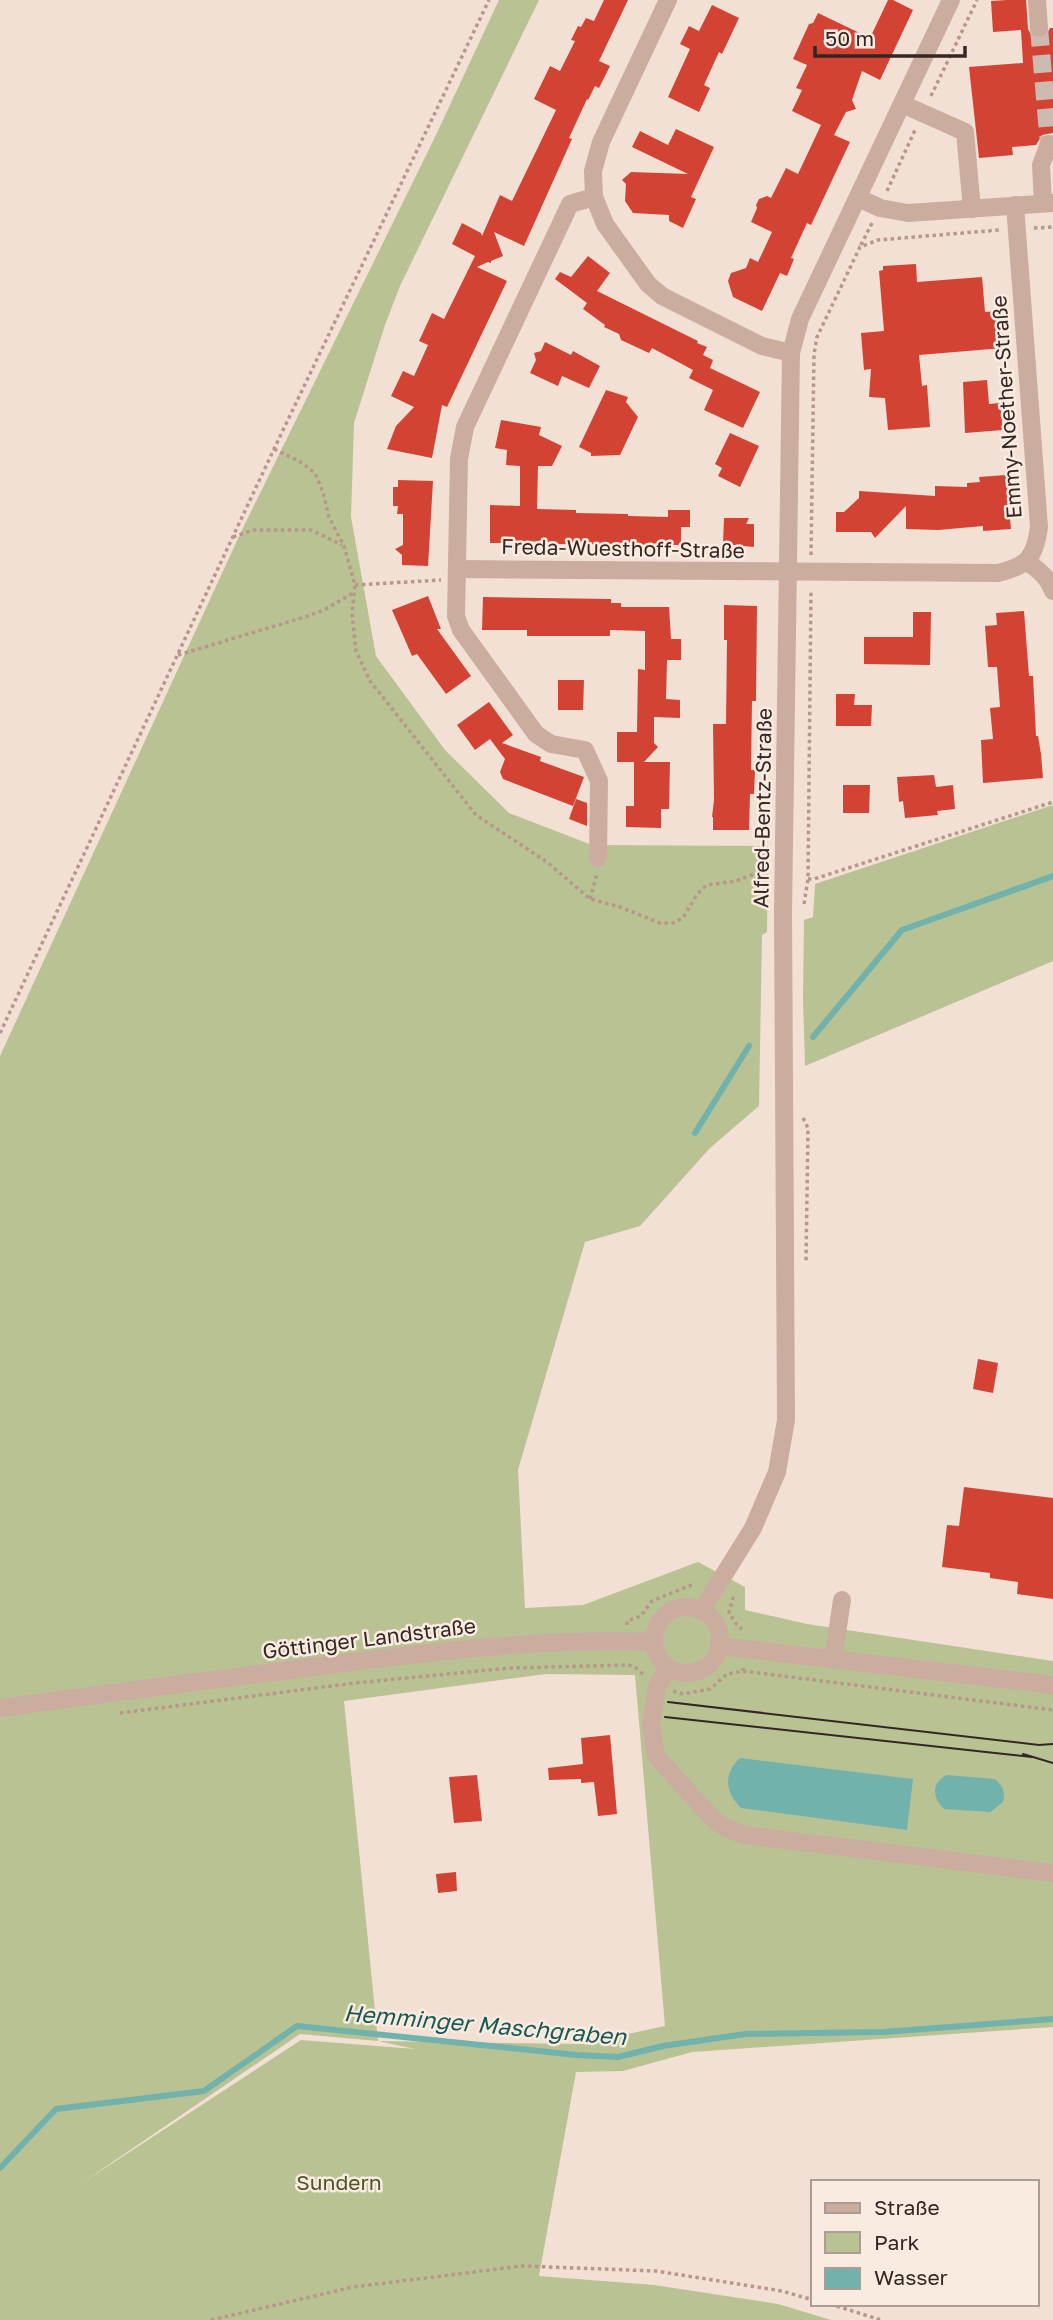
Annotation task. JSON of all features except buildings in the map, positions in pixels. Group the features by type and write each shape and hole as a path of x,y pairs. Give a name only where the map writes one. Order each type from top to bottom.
{"street":[{"path":"668,0 601,142 593,171 594,197 605,224 648,284 662,296 762,346 791,353"},
{"name":"Alfred-Bentz-Straße","path":"702,1610 753,1528 777,1472 786,1420 783,1025 773,873 788,573 791,353 800,319 951,0"},
{"path":"1037,0 1039,28"},
{"path":"902,104 965,132 972,209"},
{"path":"859,198 880,208 908,213 1048,203 1049,144"},
{"path":"594,197 570,204 466,426 458,459 456,615 461,630 536,734 551,744 585,750 599,781 598,858"},
{"name":"Emmy-Noether-Straße","path":"1015,205 1039,527 1037,545 1027,562"},
{"path":"1027,562 1039,570 1053,591"},
{"name":"Freda-Wuesthoff-Straße","path":"457,574 811,571 998,573 1016,569 1027,562"},
{"path":"833,1660 842,1600"},
{"path":"687,1606 702,1610 718,1629 719,1646 709,1665 690,1673 669,1668 656,1652 656,1628 663,1617 674,1609 687,1606"},
{"name":"Göttinger Landstraße","path":"0,1707 411,1654 541,1642 654,1642"},
{"path":"719,1646 1053,1685"},
{"path":"669,1668 657,1686 651,1725 656,1756 713,1819 726,1828 744,1835 1053,1873"}],"path":[{"path":"0,1033 274,449 489,0"},
{"path":"808,879 814,354 817,337 860,247 878,240 1053,227"},
{"path":"274,449 299,461 315,473 323,492 329,517 344,546 355,585 352,614 356,651 370,681 476,816 547,862 590,899 620,907 660,923 673,923 683,918 697,894 707,885 773,873 814,879 1053,802"},
{"path":"233,537 253,530 311,530 344,546"},
{"path":"355,585 457,574"},
{"path":"178,654 305,617 354,593"},
{"path":"590,899 596,880 598,858"},
{"path":"625,1665 627,1621 641,1616 652,1601 693,1586 698,1578 733,1598 729,1613 737,1625 747,1631 743,1671"},
{"path":"109,1714 355,1683 509,1668 625,1665 636,1668 657,1686 683,1694 710,1689 727,1674 743,1671 1053,1710"},
{"path":"211,2320 353,2287 522,2266 656,2272 782,2291 811,2299"},
{"path":"836,2306 881,2320"}],"green space":[{"name":"Sundern","path":"499,0 539,0 400,286 354,423 351,517 376,656 445,750 509,813 592,845 768,846 767,932 762,935 759,1106 710,1148 640,1226 585,1242 518,1470 525,1608 583,1605 698,1562 745,1587 745,1610 807,1624 1053,1661 1053,2027 692,2052 623,2071 576,2072 539,2276 654,2285 778,2304 831,2320 0,2320 0,1056 241,532 435,137","holes":["546,1674 635,1675 665,2026 581,2044 378,2041 344,1701","300,2034 378,2041 415,2049 301,2040 82,2183"]},
{"path":"1053,805 1053,961 805,1066 804,920 813,917 815,884"}],"water":[{"path":"740,1758 913,1779 907,1830 741,1808 732,1796 728,1783 731,1770"},
{"path":"947,1775 994,1779 1003,1789 1003,1802 990,1812 944,1809 937,1800 935,1790 938,1782"}],"waterway":[{"path":"813,1037 902,930 1053,876"},
{"path":"695,1133 749,1046"},
{"name":"Hemminger Maschgraben","path":"0,2168 56,2109 204,2091 297,2026 618,2057 663,2046 745,2034 884,2032 1053,2019"}],"tunnel":[{"path":"1039,28 1049,144"}],"tram line":[{"path":"668,1702 1039,1745 1053,1744"},
{"path":"665,1717 1032,1757"},
{"path":"1023,1754 1053,1763"}]}
